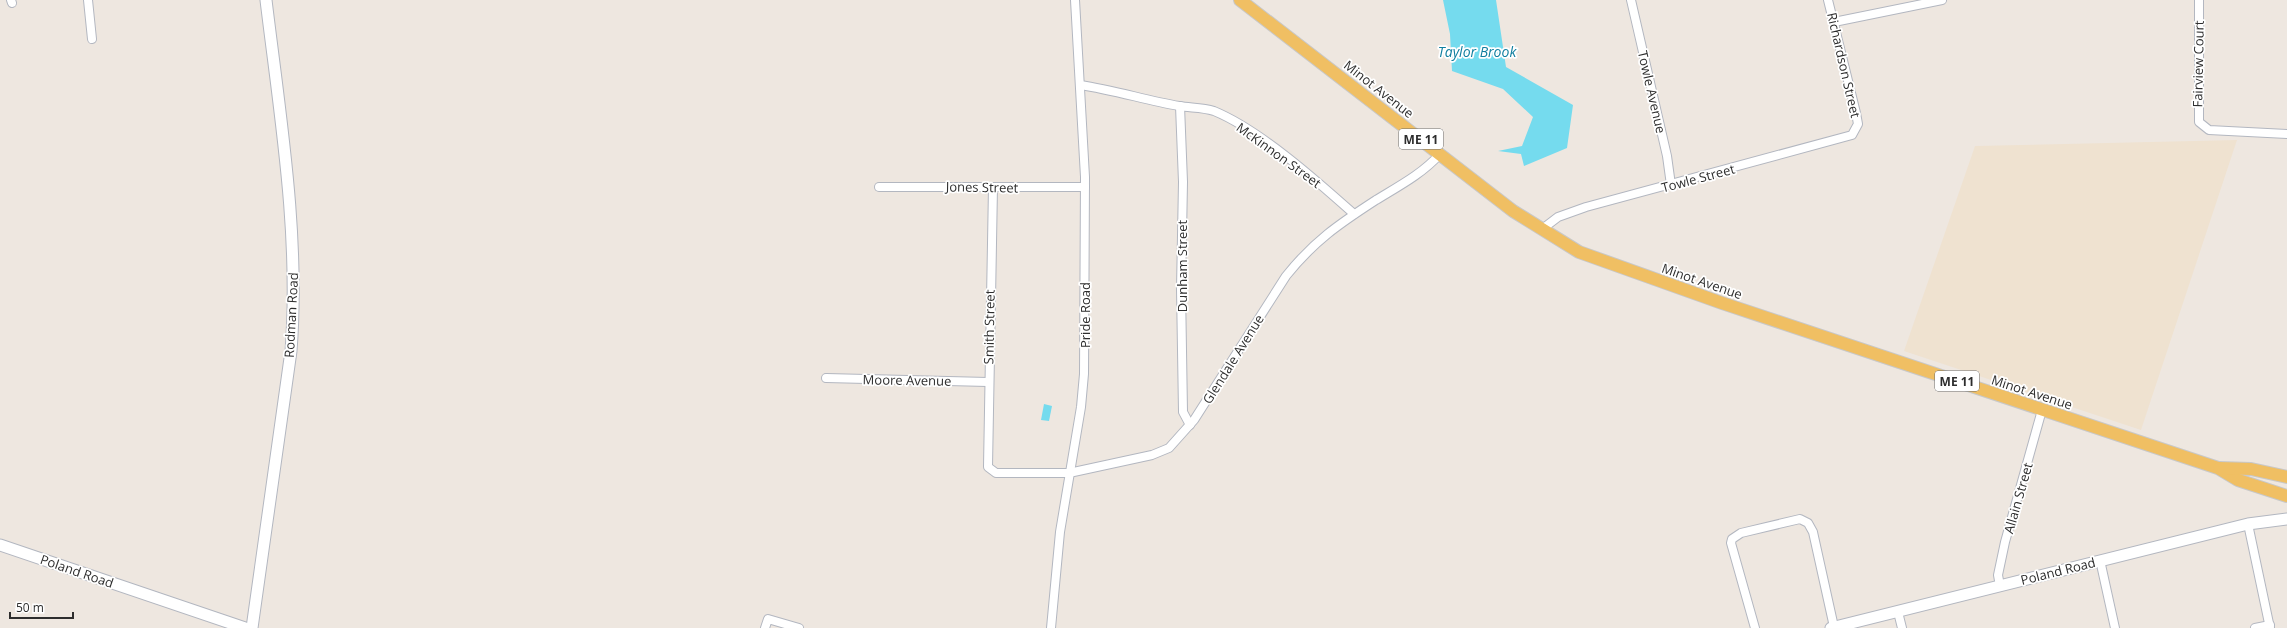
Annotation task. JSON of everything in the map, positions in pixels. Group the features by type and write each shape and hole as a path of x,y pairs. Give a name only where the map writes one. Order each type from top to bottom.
{"main road":[{"name":"Minot Avenue","path":"1240,0 1513,211 1541,230 1579,252 1622,269 2218,468 2238,480 2287,496"},
{"name":"Minot Avenue","path":"2218,468 2251,469 2287,477"}],"street":[{"path":"88,0 92,40"},
{"name":"Rodman Road","path":"252,628 291,351 294,314 293,245 266,0"},
{"name":"Pride Road","path":"1051,628 1060,532 1081,407 1084,380 1086,187 1075,0"},
{"name":"Towle Avenue","path":"1631,0 1667,156 1672,185"},
{"name":"Richardson Street","path":"1828,0 1856,113 1856,130"},
{"path":"1834,22 1942,0"},
{"name":"Fairview Court","path":"2199,0 2197,113 2199,122 2203,127 2220,131 2287,134"},
{"name":"McKinnon Street","path":"1080,85 1135,95 1180,106 1205,108 1215,112 1254,134 1319,184 1354,214"},
{"name":"Dunham Street","path":"1180,106 1183,182 1181,289 1183,412 1190,425"},
{"name":"Towle Street","path":"1541,230 1563,214 1841,139 1852,135 1856,130"},
{"name":"Glendale Avenue","path":"988,467 996,473 1069,473 1159,453 1177,440 1190,425 1286,276 1311,246 1354,214 1419,174 1440,154"},
{"name":"Jones Street","path":"879,186 993,188 1086,187"},
{"name":"Smith Street","path":"988,467 988,382 993,188"},
{"name":"Moore Avenue","path":"826,378 988,382"},
{"name":"Allain Street","path":"2000,586 1998,575 2005,542 2042,410"},
{"name":"Poland Road","path":"1832,628 2248,524 2287,519"},
{"path":"1755,628 1731,543 1732,539 1740,534 1796,520 1804,521 1813,532 1832,628"},
{"path":"2248,524 2270,626 2255,628"},
{"name":"Poland Road","path":"0,545 245,628"},
{"path":"2100,560 2115,628"},
{"path":"1898,612 1902,628"},
{"path":"765,628 768,619 799,628"}],"shaded area":[{"path":"2237,140 2141,430 1904,351 1975,146"}],"water":[{"name":"Taylor Brook","path":"1443,0 1496,0 1506,67 1573,105 1567,148 1524,166 1521,154 1498,151 1522,146 1533,117 1503,89 1452,71 1450,34"},
{"path":"1044,404 1052,406 1049,421 1041,420"}]}
